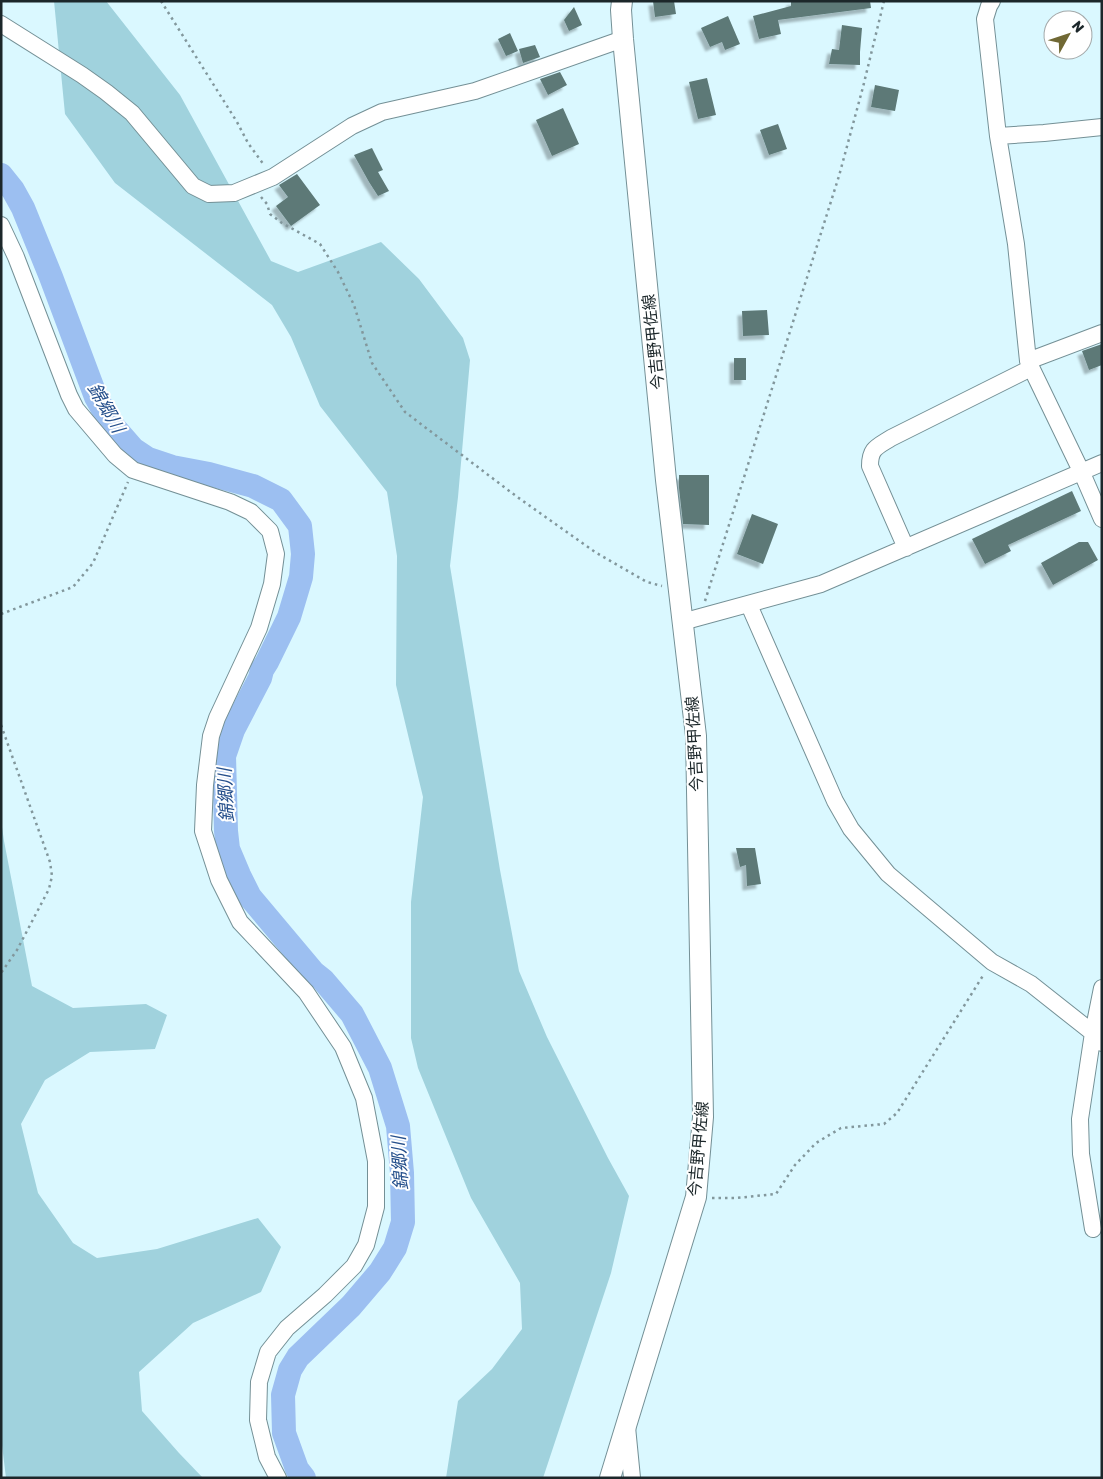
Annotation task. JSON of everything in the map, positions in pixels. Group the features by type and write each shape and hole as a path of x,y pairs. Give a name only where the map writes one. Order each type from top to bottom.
{"main road":[{"name":"今吉野甲佐線","path":"610,1478 696,1197 703,1117 698,781 696,736 688,656 691,620 678,590 623,39 622,1"}],"street":[{"path":"992,1 985,19 998,136 1016,244 1030,364 1082,472 1102,519"},
{"path":"1,24 82,75 132,113 193,186 209,194 234,193 273,177 352,126 382,112 475,91 623,39"},
{"path":"998,136 1102,127"},
{"path":"1,225 16,257 76,409 115,455 133,470 230,502 251,512 270,531 276,554 272,584 259,628 217,718 211,736 205,785 203,831 219,880 240,922 306,992 343,1047 364,1098 376,1161 376,1207 366,1245 354,1266 325,1295 287,1328 268,1352 259,1382 258,1420 267,1457 278,1478"},
{"path":"906,548 870,466 870,456 875,448 1030,364 1102,333"},
{"path":"691,620 821,584 1102,463"},
{"path":"749,605 835,801 850,829 888,874 992,962 1031,984 1098,1028"},
{"path":"1094,1229 1081,1154 1080,1118 1098,1028 1102,988"},
{"path":"627,1422 632,1478"}],"path":[{"path":"161,1 237,122 248,143 273,177"},
{"path":"691,620 720,559 840,176 884,1"},
{"path":"253,185 266,204 270,214 282,223 320,244 338,272 354,305 372,363 405,412 516,496 595,552 648,582 678,590"},
{"path":"1,614 73,587 93,563 133,470"},
{"path":"1,725 50,862 52,876 49,889 17,950 1,973"},
{"path":"696,1197 736,1198 776,1194 795,1165 816,1143 841,1128 884,1124 897,1113 992,962"}],"shaded area":[{"path":"54,1 106,1 180,95 271,261 298,272 381,242 419,279 463,338 470,360 450,566 500,870 519,971 547,1037 629,1196 611,1273 543,1478 446,1478 458,1401 492,1369 522,1329 520,1283 471,1198 418,1068 411,1038 411,902 423,797 396,685 397,556 387,492 320,406 291,337 272,305 115,183 65,114"},
{"path":"1,820 32,986 73,1008 146,1004 167,1015 155,1049 90,1052 45,1080 21,1124 38,1193 73,1243 97,1258 157,1249 258,1218 281,1247 261,1292 193,1323 139,1372 142,1411 203,1478 6,1478 1,1437"}],"building":[{"path":"653,1 674,1 676,14 655,17"},
{"path":"791,1 870,1 871,8 778,20 781,34 759,39 753,16 791,6"},
{"path":"574,7 582,25 569,31 564,20"},
{"path":"728,16 740,44 725,50 722,42 710,47 701,28"},
{"path":"842,25 862,28 860,65 829,64 832,49 839,50"},
{"path":"510,33 518,51 506,56 498,39"},
{"path":"535,45 540,57 523,63 519,49"},
{"path":"560,72 567,85 548,95 540,79"},
{"path":"707,78 716,115 698,119 689,82"},
{"path":"875,85 899,90 895,111 871,107"},
{"path":"563,108 579,144 552,156 536,120"},
{"path":"778,124 787,149 769,155 760,130"},
{"path":"372,148 383,170 378,172 389,191 378,196 354,155"},
{"path":"297,174 320,205 291,226 276,206 288,197 279,185"},
{"path":"767,310 769,335 743,336 742,311"},
{"path":"1102,344 1102,365 1089,370 1082,351"},
{"path":"734,358 746,358 746,380 734,380"},
{"path":"679,475 709,475 709,525 683,524"},
{"path":"1072,491 1081,511 1008,545 1011,551 985,564 972,539"},
{"path":"752,514 778,524 763,564 737,554"},
{"path":"1079,542 1088,542 1098,560 1053,585 1041,563"},
{"path":"736,848 755,848 761,884 747,886 746,865 740,867"}],"waterway":[{"name":"錦郷川","path":"1,175 13,190 23,208 96,397 112,425 133,449 148,459 172,467 209,474 253,486 281,500 300,526 303,554 301,577 289,617 233,730 224,756 228,849 250,897 313,972 323,980 352,1014 380,1068 398,1126 402,1173 403,1222 395,1248 380,1272 351,1306 298,1357 290,1370 283,1395 284,1433 297,1469 304,1478"}]}
